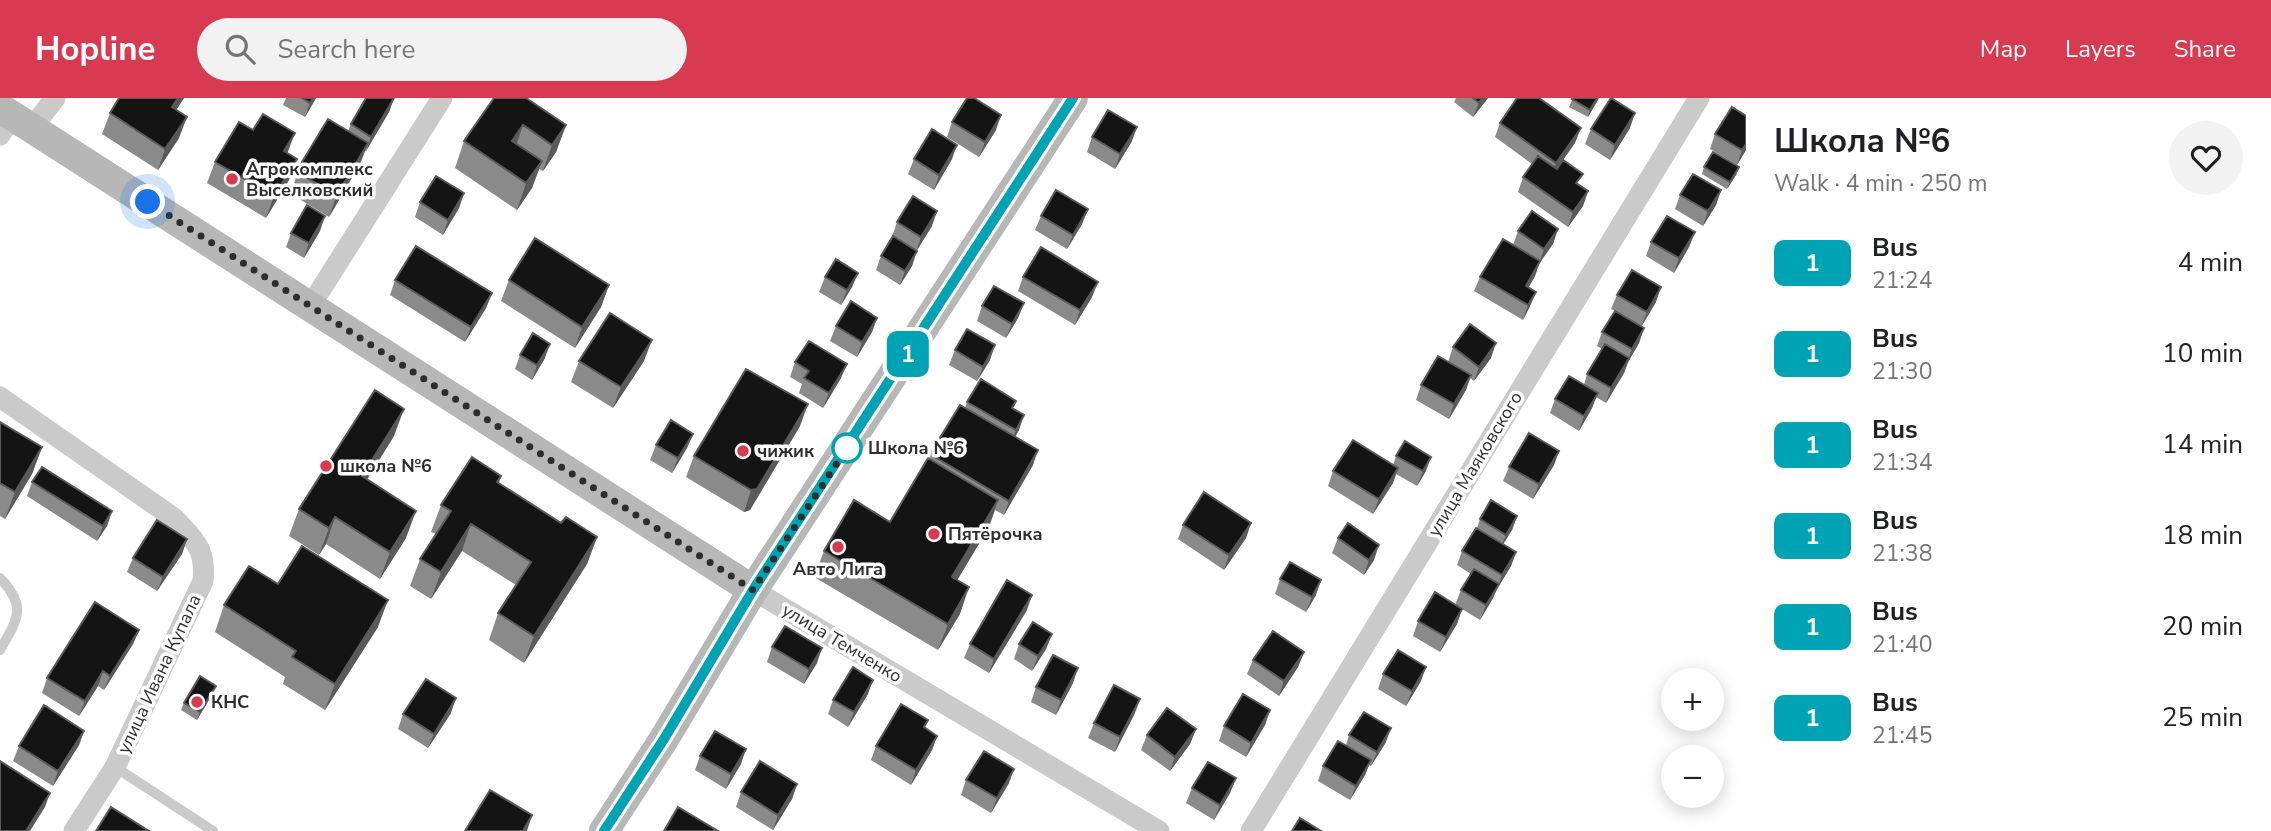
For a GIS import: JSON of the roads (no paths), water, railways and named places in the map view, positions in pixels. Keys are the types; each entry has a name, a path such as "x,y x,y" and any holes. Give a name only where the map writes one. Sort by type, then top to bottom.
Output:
{"main road":[{"path":"604,831 664,739 753,590 1073,98"},
{"name":"улица Темченко","path":"11,121 310,305 753,590"}],"street":[{"path":"11,121 55,98"},
{"path":"310,305 442,98"},
{"name":"улица Маяковского","path":"1251,831 1699,98"},
{"name":"улица Ивана Купала","path":"0,397 174,518 198,543 205,562 203,582 115,767 74,831"},
{"name":"улица Темченко","path":"753,590 1159,831"}],"lane":[{"path":"0,578 18,606 18,618 0,650"},
{"path":"115,767 213,831"}],"place":[{"name":"Агрокомплекс Выселковский","path":"232,179"},
{"name":"Школа №6","path":"847,448"},
{"name":"чижик","path":"743,451"},
{"name":"школа №6","path":"326,466"},
{"name":"Пятёрочка","path":"934,534"},
{"name":"Авто Лига","path":"838,547"},
{"name":"КНС","path":"197,702"}]}
